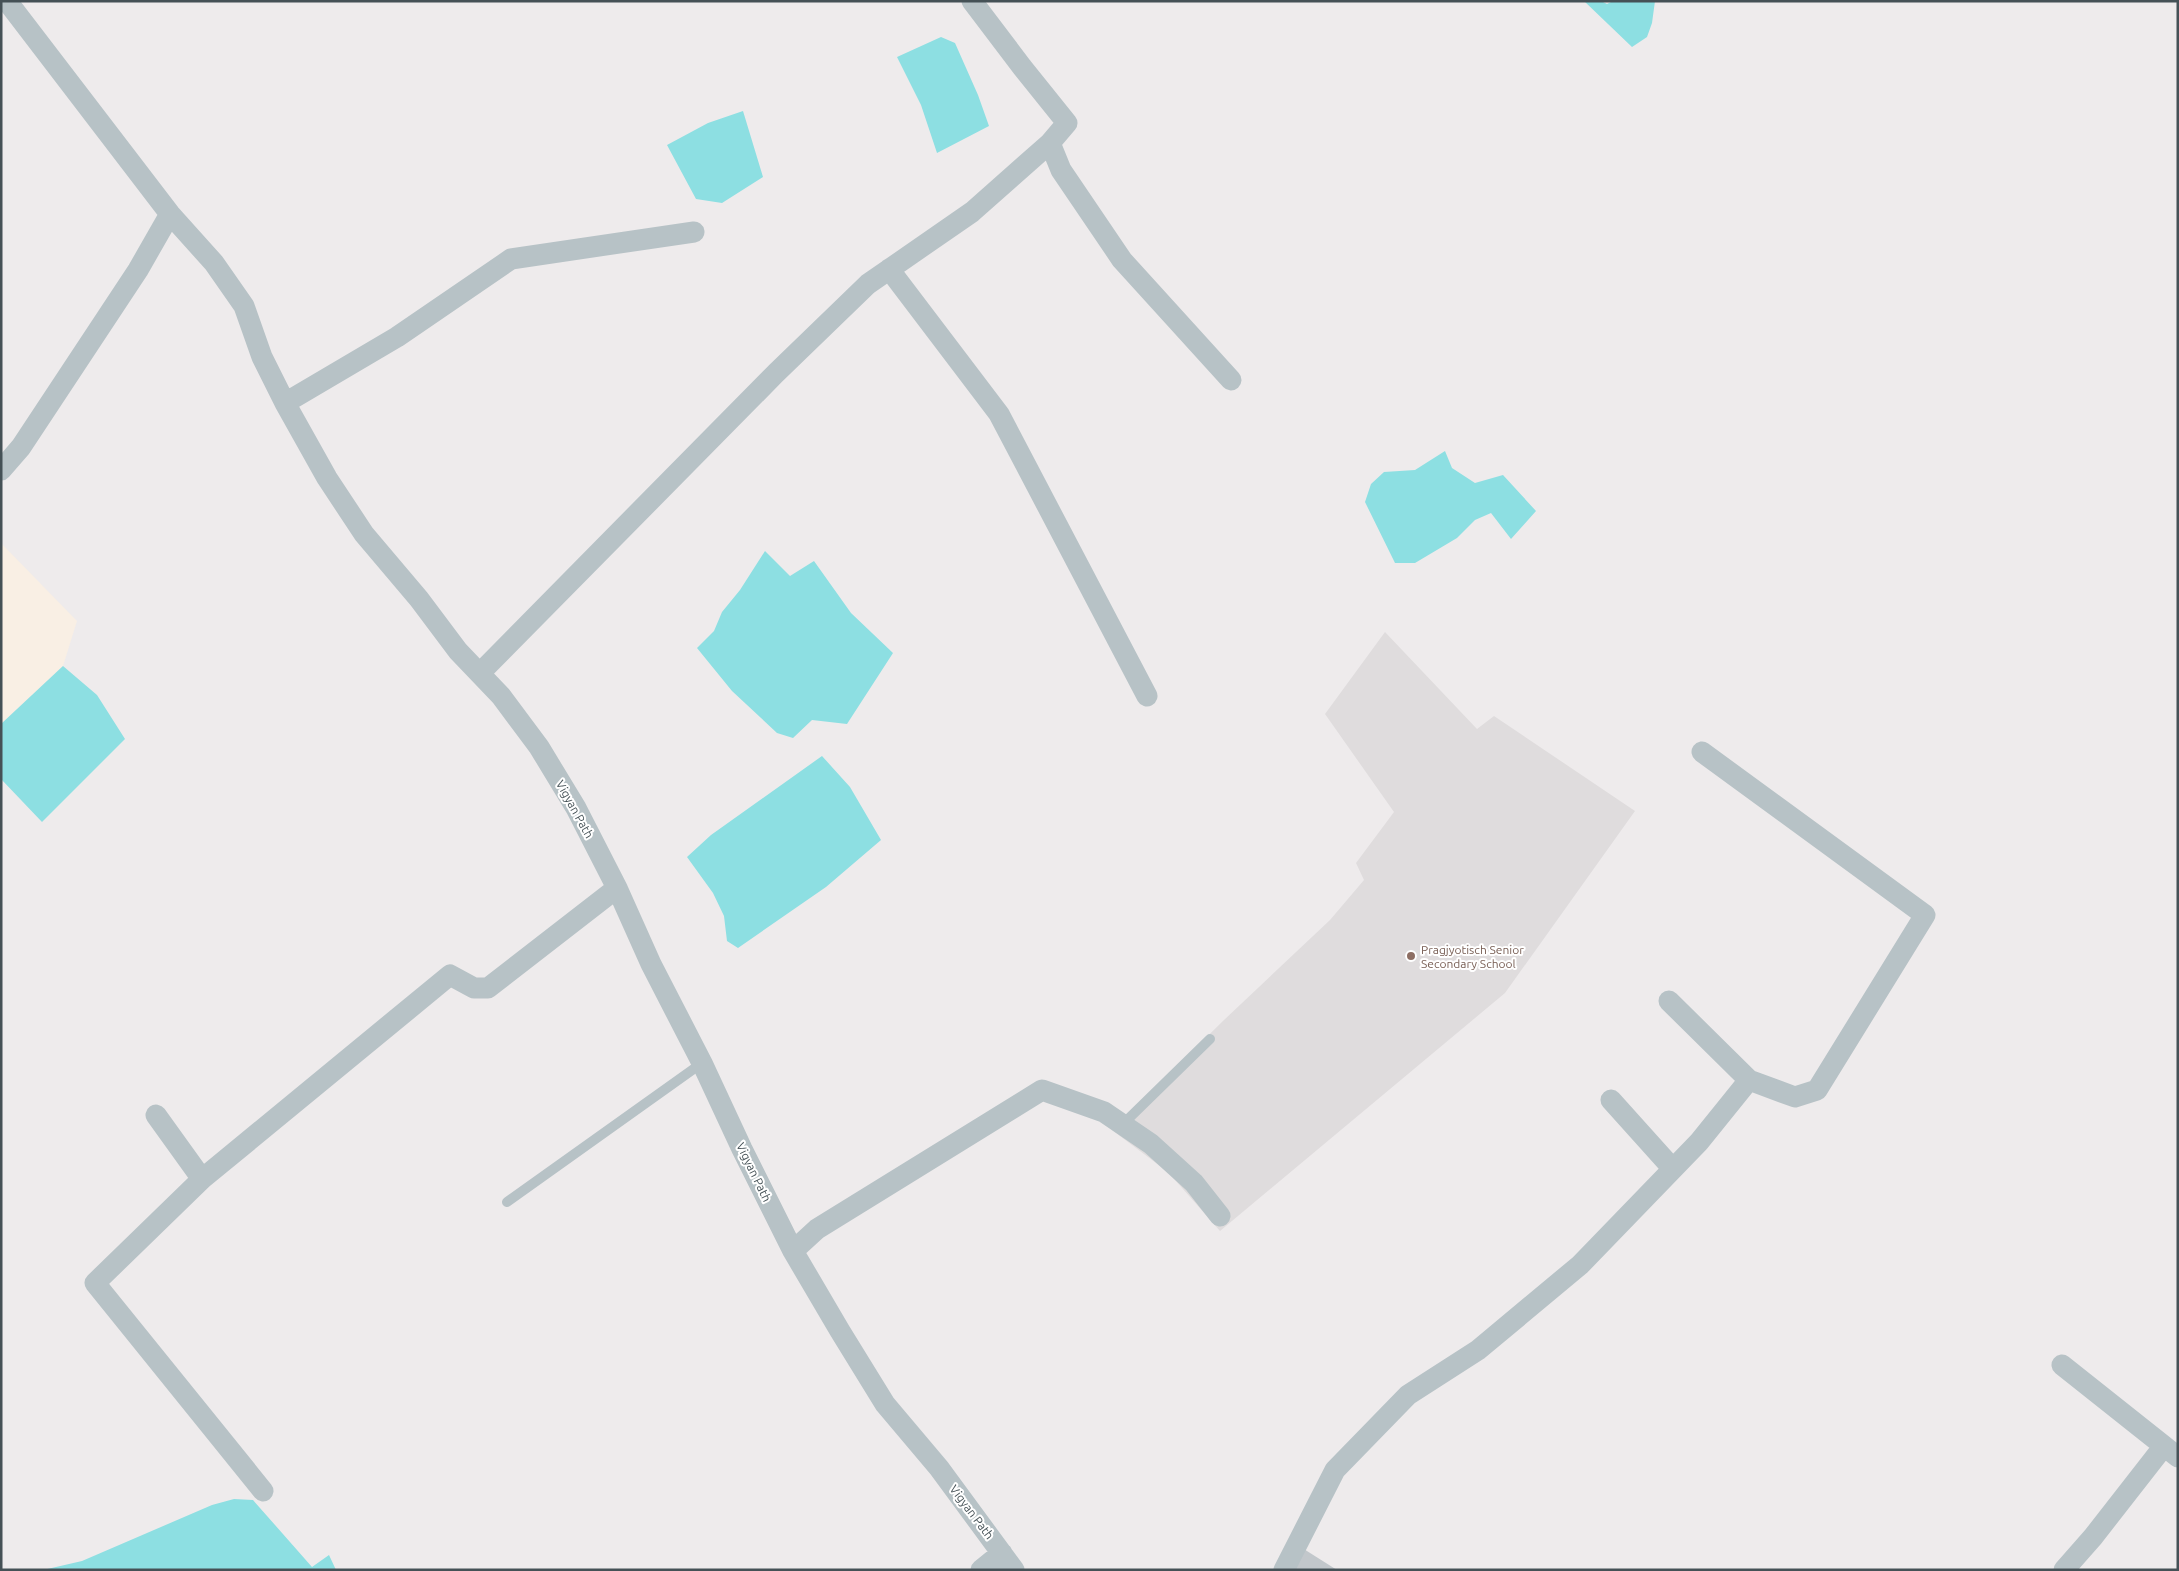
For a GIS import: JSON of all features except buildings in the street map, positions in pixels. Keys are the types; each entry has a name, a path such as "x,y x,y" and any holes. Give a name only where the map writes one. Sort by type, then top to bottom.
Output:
{"street":[{"name":"Vigyan Path","path":"8,1 170,214 214,263 244,306 262,357 285,403 327,478 364,534 419,599 458,651 502,696 539,747 576,808 617,888 651,964 702,1063 793,1251 885,1404 939,1468 1008,1561"},
{"path":"480,673 776,373 868,284 972,212 1050,143 1067,123 972,1"},
{"path":"1050,143 1062,170 1122,260 1231,380"},
{"path":"1,470 21,446 138,270 170,214"},
{"path":"285,403 397,337 511,259 694,232"},
{"path":"889,269 999,414 1147,696"},
{"path":"1669,1001 1749,1080 1795,1097 1817,1090 1925,915 1702,752"},
{"path":"263,1491 95,1283 202,1179 450,975 474,988 488,988 617,888"},
{"path":"1284,1570 1335,1470 1408,1395 1478,1350 1580,1265 1699,1142 1749,1080"},
{"path":"793,1251 817,1229 1042,1090 1104,1112 1151,1144 1194,1183 1220,1216"},
{"path":"1611,1100 1673,1169"},
{"path":"156,1114 202,1179"},
{"path":"2062,1365 2171,1452 2064,1570"},
{"path":"981,1570 1008,1561"}],"lane":[{"path":"1122,1124 1210,1039"},
{"path":"507,1202 702,1063"}],"shaded area":[{"path":"1,543 77,621 63,666 1,724"},
{"name":"Pragjyotisch Senior Secondary School","path":"1385,632 1477,729 1494,716 1635,811 1505,993 1220,1231 1168,1172 1112,1130 1224,1020 1330,920 1364,880 1356,863 1394,812 1325,714"}],"water":[{"path":"1584,1 1601,1 1607,4 1613,1 1655,1 1652,23 1647,37 1632,47"},
{"path":"941,37 955,43 978,95 989,126 937,153 921,105 897,57"},
{"path":"743,111 763,177 722,203 696,199 667,145 708,123"},
{"path":"1445,451 1452,468 1475,483 1503,475 1536,511 1511,539 1491,513 1475,520 1457,538 1415,563 1395,563 1365,502 1371,484 1384,472 1415,470"},
{"path":"765,551 790,576 814,561 851,613 893,653 847,724 812,720 793,738 777,733 732,691 697,648 714,631 722,612 740,590"},
{"path":"63,666 97,695 125,739 42,822 1,779 1,724"},
{"path":"822,756 850,787 881,840 826,887 738,948 727,941 724,916 713,893 687,857 711,835"},
{"path":"234,1499 253,1500 312,1567 329,1555 336,1570 43,1570 82,1561 212,1505"}],"place":[{"name":"Pragjyotisch Senior Secondary School","path":"1411,956"}]}
